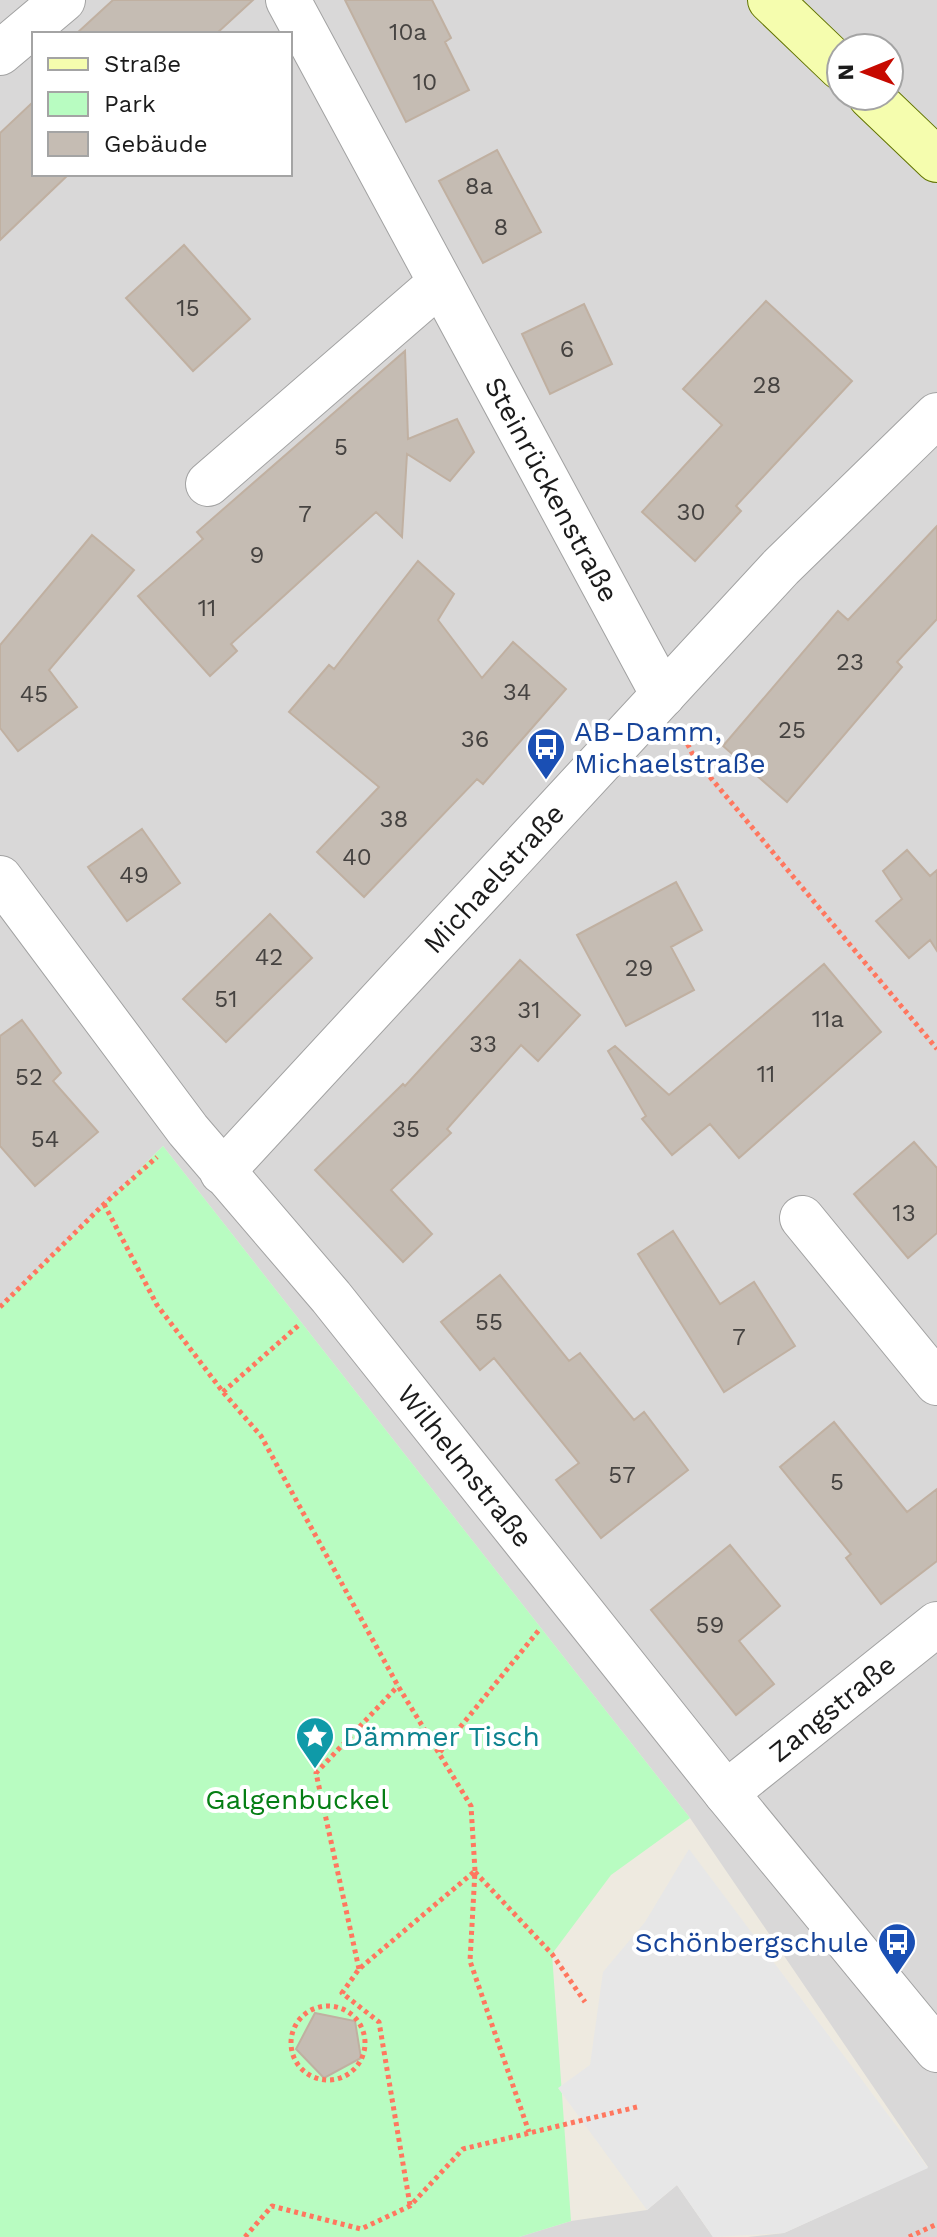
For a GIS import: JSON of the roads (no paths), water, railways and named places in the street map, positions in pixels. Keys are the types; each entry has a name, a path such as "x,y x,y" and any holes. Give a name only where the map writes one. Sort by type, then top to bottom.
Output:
{"main road":[{"path":"770,0 825,53"},
{"path":"887,112 937,160"}],"street":[{"path":"0,53 63,0"},
{"name":"Steinrückenstraße","path":"288,0 663,695"},
{"path":"208,484 440,283"},
{"name":"Michaelstraße","path":"222,1172 781,567 937,415"},
{"name":"Wilhelmstraße","path":"0,878 188,1130 331,1297 726,1793 937,2050"},
{"path":"802,1218 937,1383"},
{"name":"Zangstraße","path":"726,1793 937,1624"}],"place":[{"name":"AB-Damm, Michaelstraße","path":"546,781"},
{"name":"Dämmer Tisch","path":"315,1770"},
{"name":"Schönbergschule","path":"897,1976"}],"park label":[{"name":"Galgenbuckel","path":"297,1799"}]}
